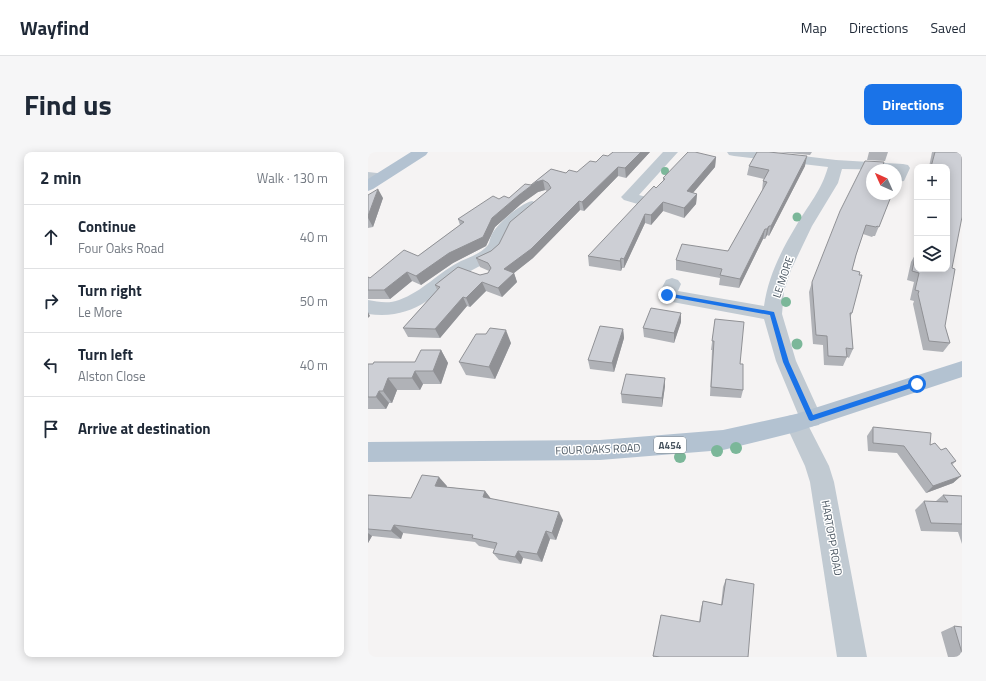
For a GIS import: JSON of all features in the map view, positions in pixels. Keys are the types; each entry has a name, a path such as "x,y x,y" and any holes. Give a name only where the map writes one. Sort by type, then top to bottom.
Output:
{"main road":[{"path":"368,186 374,177 421,152"},
{"name":"FOUR OAKS ROAD","path":"368,452 600,450 723,440 804,421 962,369"}],"street":[{"path":"641,200 629,197 672,152"},
{"path":"734,152 836,164 866,166"},
{"name":"LE MORE","path":"804,421 772,314 775,291 782,270 804,226 831,182 836,164"},
{"path":"368,307 384,309 409,304 422,297 461,268 495,248 500,233 543,199"},
{"path":"461,268 484,278"},
{"path":"672,284 667,295 772,314"},
{"name":"HARTOPP ROAD","path":"804,421 822,482 852,657"}],"building":[{"path":"613,152 641,152 625,168 618,167 582,202 579,201 531,249 504,269 514,273 498,288 482,282 466,298 463,297 435,329 403,328 440,287 435,285 458,267 480,275 488,273 491,268 488,263 476,258 491,251 499,244 510,222 551,188 548,183 543,180 536,182 519,195 492,218 483,237 449,253 416,276 407,272 384,290 368,290 368,277 370,278 404,250 418,256 464,222 458,219 493,196 499,199 504,196 509,198 525,184 531,185 551,169 566,173 569,170 577,172 590,161 596,162 603,155 608,156"},
{"path":"688,152 695,152 716,157 687,191 697,194 684,208 663,202 651,215 645,214 624,259 621,258 620,261 588,256 654,186 656,188 665,179 663,178"},
{"path":"757,152 807,156 771,226 765,229 740,279 720,275 722,269 676,260 682,244 728,251 767,182 763,181 769,170 749,166"},
{"path":"935,152 962,152 962,217 952,268 955,269 945,326 950,343 929,341 918,294 919,291 915,290 919,273 916,272 950,272 950,164 932,164"},
{"path":"865,161 884,162 883,164 866,164 866,200 890,200 879,227 866,225 856,255 852,270 860,272 859,275 862,275 852,313 850,313 853,349 846,348 847,357 828,356 827,336 816,335 812,282 840,211"},
{"path":"378,189 368,216 368,195"},
{"path":"651,308 681,313 674,333 643,328"},
{"path":"715,319 744,322 740,364 743,364 743,390 711,387 714,341 712,341"},
{"path":"600,326 623,329 612,363 588,360"},
{"path":"490,328 506,330 489,367 459,362 476,334 486,334"},
{"path":"421,350 441,350 433,371 415,371 412,378 388,378 383,391 379,391 376,397 368,397 368,364 373,364 374,362 415,362"},
{"path":"626,374 665,378 662,398 621,394"},
{"path":"873,427 931,433 930,445 935,443 941,450 946,448 956,461 951,463 961,476 933,486 904,446 873,443"},
{"path":"422,475 439,477 435,486 485,491 483,497 559,512 552,533 546,531 537,554 518,551 515,557 493,553 497,543 472,538 473,535 394,525 391,531 368,529 368,495 411,498"},
{"path":"943,495 962,496 962,524 931,523 924,501 948,502"},
{"path":"726,579 754,584 748,657 653,656 661,615 700,622 703,601 722,605"},
{"path":"954,626 962,627 962,653"}],"route":[{"path":"667,295 772,314 786,362 811,418 917,384"}]}
